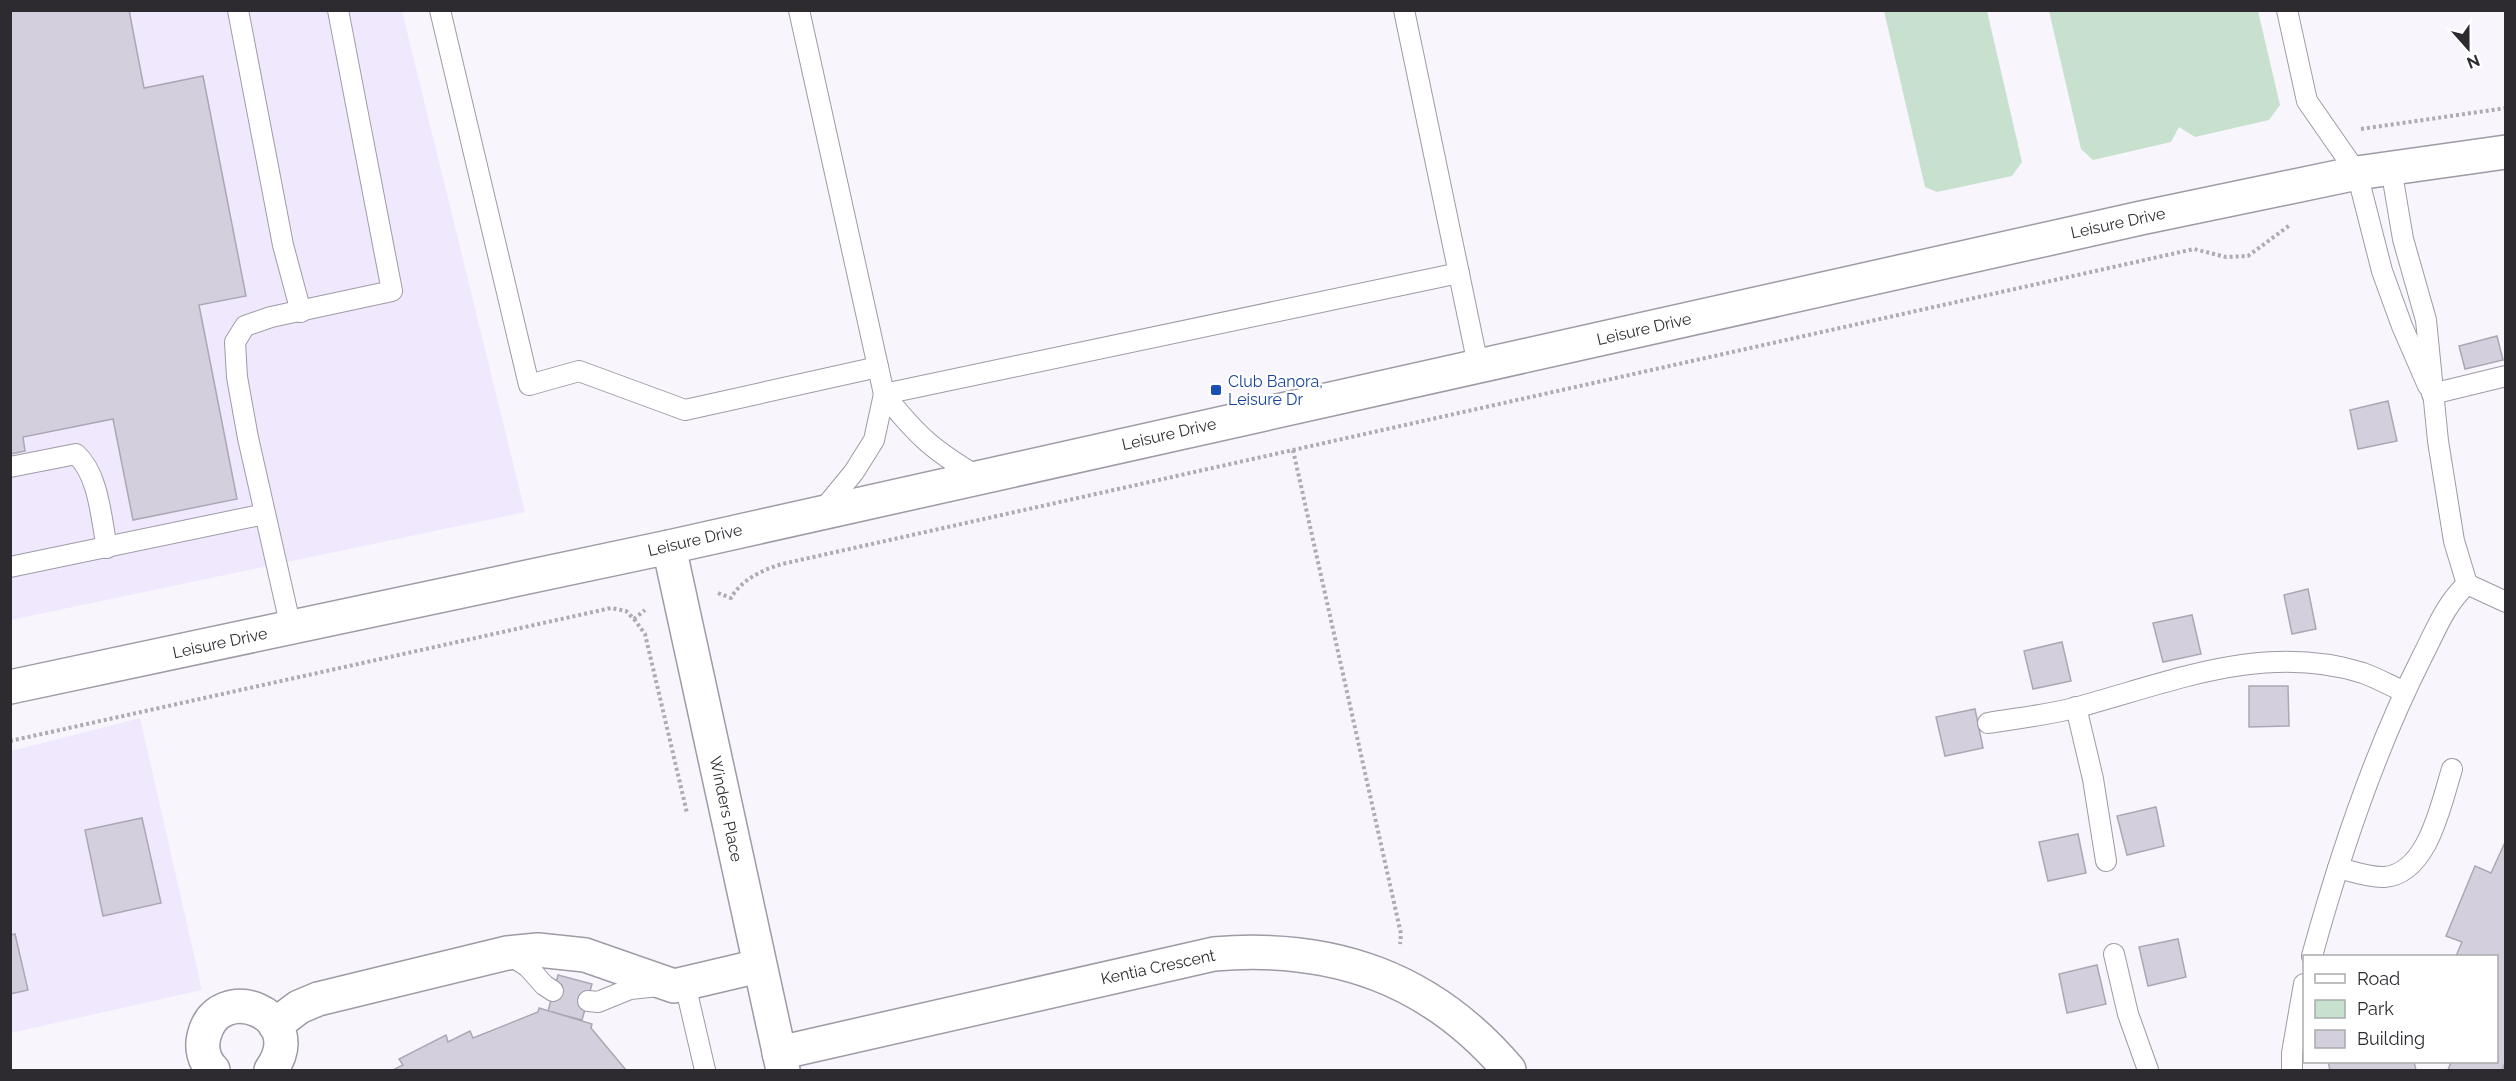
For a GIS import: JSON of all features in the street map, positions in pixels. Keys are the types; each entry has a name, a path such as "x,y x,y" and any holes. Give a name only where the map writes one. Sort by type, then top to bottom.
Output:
{"street":[{"name":"Leisure Drive","path":"10,687 669,546 2141,218 2357,173 2505,152"},
{"name":"Winders Place","path":"669,546 781,1062"},
{"path":"275,1025 299,1007 318,999 507,953 538,950 585,955 679,985 759,966"},
{"name":"Kentia Crescent","path":"781,1062 1214,954 1268,951 1321,956 1371,970 1396,981 1418,993 1472,1030 1509,1071"},
{"path":"213,1071 205,1059 203,1041 205,1031 216,1016 224,1010 243,1006 262,1011 275,1025 279,1034 280,1053 271,1071"}],"lane":[{"path":"238,10 283,245 301,312"},
{"path":"291,628 264,514 237,377 235,342 245,326 271,317 392,291 338,10"},
{"path":"440,10 529,385 579,371 685,410 878,367"},
{"path":"799,10 884,394 874,440 854,472 821,512"},
{"path":"1404,10 1478,365"},
{"path":"2287,10 2307,101 2357,173 2382,271 2402,326 2432,394"},
{"path":"2391,168 2403,239 2426,320 2432,394 2454,541 2467,584 2505,602"},
{"path":"884,394 1459,273"},
{"path":"2432,394 2505,376"},
{"path":"884,394 912,430 936,452 978,477"},
{"path":"10,467 76,454 86,463 107,548"},
{"path":"10,567 264,514"},
{"path":"2313,955 2364,789 2405,692 2450,601 2467,584"},
{"path":"1989,723 2076,707 2208,669 2264,662 2316,664 2362,673 2405,692"},
{"path":"2076,707 2093,779 2106,861"},
{"path":"2338,868 2384,877 2411,868 2429,838 2452,769"},
{"path":"507,953 528,967 544,985 553,991"},
{"path":"2115,954 2128,1014 2148,1071"},
{"path":"588,1001 598,1002 643,987 679,985 705,1071"},
{"path":"2292,1071 2292,1053 2303,996"}],"path":[{"path":"2330,134 2505,108"},
{"path":"718,592 731,598 735,591 759,572 782,564 2194,249 2226,257 2248,256 2283,229 2300,220"},
{"path":"1293,450 1401,934 1400,945"},
{"path":"10,741 611,608 626,611 645,634 690,823"},
{"path":"634,619 645,610"}],"shaded area":[{"path":"10,11 402,11 525,512 11,620"},
{"path":"140,718 202,990 11,1033 11,751"}],"green space":[{"path":"1884,11 1987,11 2022,162 2012,176 1937,192 1925,187"},
{"path":"2049,11 2258,11 2280,105 2269,120 2195,137 2179,127 2171,142 2093,160 2081,149"}],"building":[{"path":"10,10 129,10 144,88 203,76 246,296 199,305 237,499 133,520 113,419 23,437 25,451 10,454"},
{"path":"2497,336 2503,360 2465,369 2459,346"},
{"path":"2388,401 2397,441 2358,449 2350,410"},
{"path":"2308,589 2316,629 2292,634 2284,595"},
{"path":"2192,615 2201,654 2163,662 2153,623"},
{"path":"2062,642 2071,681 2033,689 2024,651"},
{"path":"2249,686 2288,686 2289,726 2249,727"},
{"path":"1975,709 1983,748 1945,756 1936,717"},
{"path":"2156,807 2164,846 2127,855 2117,816"},
{"path":"142,818 161,903 103,916 85,830"},
{"path":"2078,834 2086,873 2048,881 2039,842"},
{"path":"2506,840 2506,1061 2502,1070 2448,1070 2451,1063 2498,1063 2498,955 2456,955 2462,942 2446,936 2475,866 2491,873"},
{"path":"15,934 28,990 10,994 10,935"},
{"path":"2178,939 2186,977 2148,986 2139,947"},
{"path":"2097,965 2106,1004 2067,1013 2059,974"},
{"path":"558,975 592,984 582,1020 548,1011"},
{"path":"539,1008 592,1024 591,1028 626,1070 393,1070 403,1065 399,1059 446,1035 448,1042 470,1031 473,1038 538,1012"},
{"path":"2328,1063 2414,1063 2416,1070 2330,1070"}],"place":[{"name":"Club Banora, Leisure Dr","path":"1216,390"}]}
